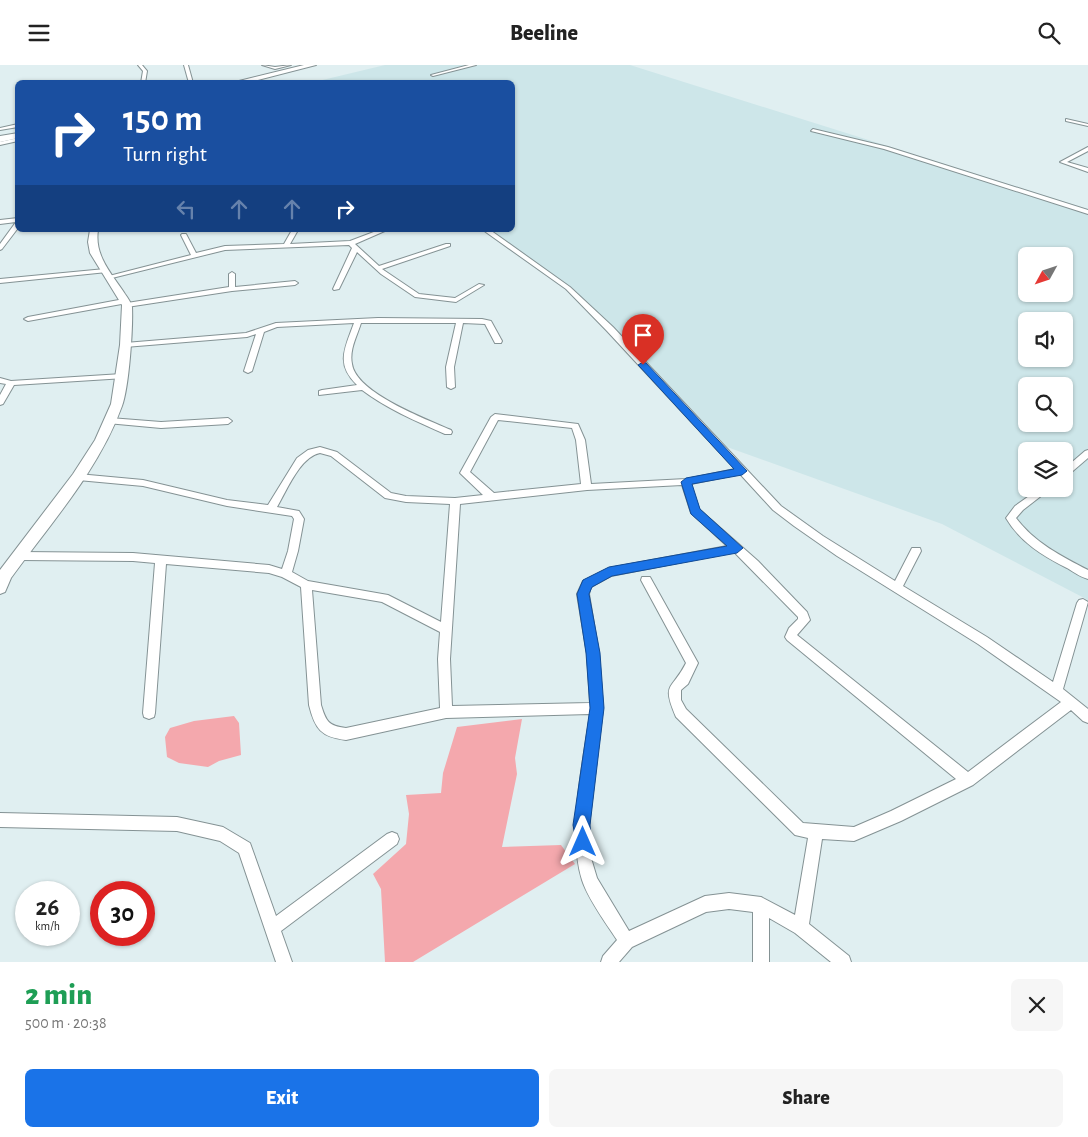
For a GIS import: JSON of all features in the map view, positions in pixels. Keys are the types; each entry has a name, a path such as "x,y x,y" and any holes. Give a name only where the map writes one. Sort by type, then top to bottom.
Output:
{"highway":[{"path":"248,80 315,66"},
{"path":"261,80 315,66"},
{"path":"0,134 15,131"},
{"path":"0,139 15,136"}],"street":[{"path":"140,65 145,71 144,80"},
{"path":"186,65 190,80"},
{"path":"264,65 275,67 290,65"},
{"path":"433,75 474,65"},
{"path":"1068,120 1088,125"},
{"path":"0,129 15,126"},
{"path":"813,130 886,148 1088,212"},
{"path":"0,143 15,140"},
{"path":"1088,149 1063,162 1088,169"},
{"path":"0,222 15,222"},
{"path":"0,248 15,226"},
{"path":"0,588 2,575 20,556 78,477 101,440 117,404 125,345 125,303 94,253 92,241 94,232"},
{"path":"286,245 295,232"},
{"path":"0,281 106,274 247,246 353,245 380,232"},
{"path":"489,232 568,288 610,329 776,508 807,532 954,622 1056,691 1088,717"},
{"path":"184,235 194,255"},
{"path":"353,245 378,268 417,296 456,300 481,285"},
{"path":"336,289 353,245"},
{"path":"378,268 448,245"},
{"path":"232,273 232,289"},
{"path":"28,319 125,303 295,283"},
{"path":"125,345 247,335 276,325 358,321 460,321 488,323 498,341"},
{"path":"358,321 348,354 349,369 356,380 402,411 448,432"},
{"path":"451,387 450,367 460,321"},
{"path":"248,371 261,330"},
{"path":"0,380 11,383 122,376"},
{"path":"0,402 11,383"},
{"path":"322,393 364,387"},
{"path":"491,496 465,473 495,417 575,426 582,444 582,474 587,487"},
{"path":"110,421 162,425 228,421"},
{"path":"270,510 300,460 320,450 334,454 388,496 455,501 587,487 686,482 742,471"},
{"path":"1073,466 1088,453"},
{"path":"78,477 143,483 227,503 295,513 298,515 293,551 286,574"},
{"path":"686,482 695,511 737,548 796,605 803,615 804,620 793,631 791,637 936,752 968,780"},
{"path":"1034,497 1019,508 1010,519 1020,533 1038,547 1088,575"},
{"path":"446,712 444,659 455,501"},
{"path":"626,941 590,881 584,858 582,825 597,708 593,653 583,594 587,584 609,572 737,548"},
{"path":"897,587 916,551"},
{"path":"20,556 133,557 269,569 286,574 306,585 384,598 446,631"},
{"path":"149,713 161,559"},
{"path":"646,580 692,663 684,680 675,687 675,700 681,713 800,830 816,833 854,834 968,780 1071,702"},
{"path":"306,585 315,705 320,723 331,732 346,734 446,712 597,708"},
{"path":"1056,691 1083,603"},
{"path":"0,819 177,824 223,834 245,848 284,962"},
{"path":"801,927 816,833"},
{"path":"273,928 392,839"},
{"path":"609,962 626,941 705,904 729,901 761,905 801,927 842,962"},
{"path":"761,905 761,962"}],"shaded area":[{"path":"385,65 630,65 1088,209 1088,600 942,524 727,447 654,369 563,281 491,232 515,232 515,80 322,80"},
{"path":"234,716 239,723 241,755 219,761 208,767 179,763 167,757 165,737 170,728 194,721"},
{"path":"522,719 515,758 517,774 502,847 561,845 575,864 413,962 385,962 381,889 373,874 406,844 409,814 406,795 441,793 443,773 457,727"}],"route":[{"path":"583,842 582,825 597,708 593,653 583,594 587,584 609,572 737,548 695,511 686,482 742,471 643,365"}]}
